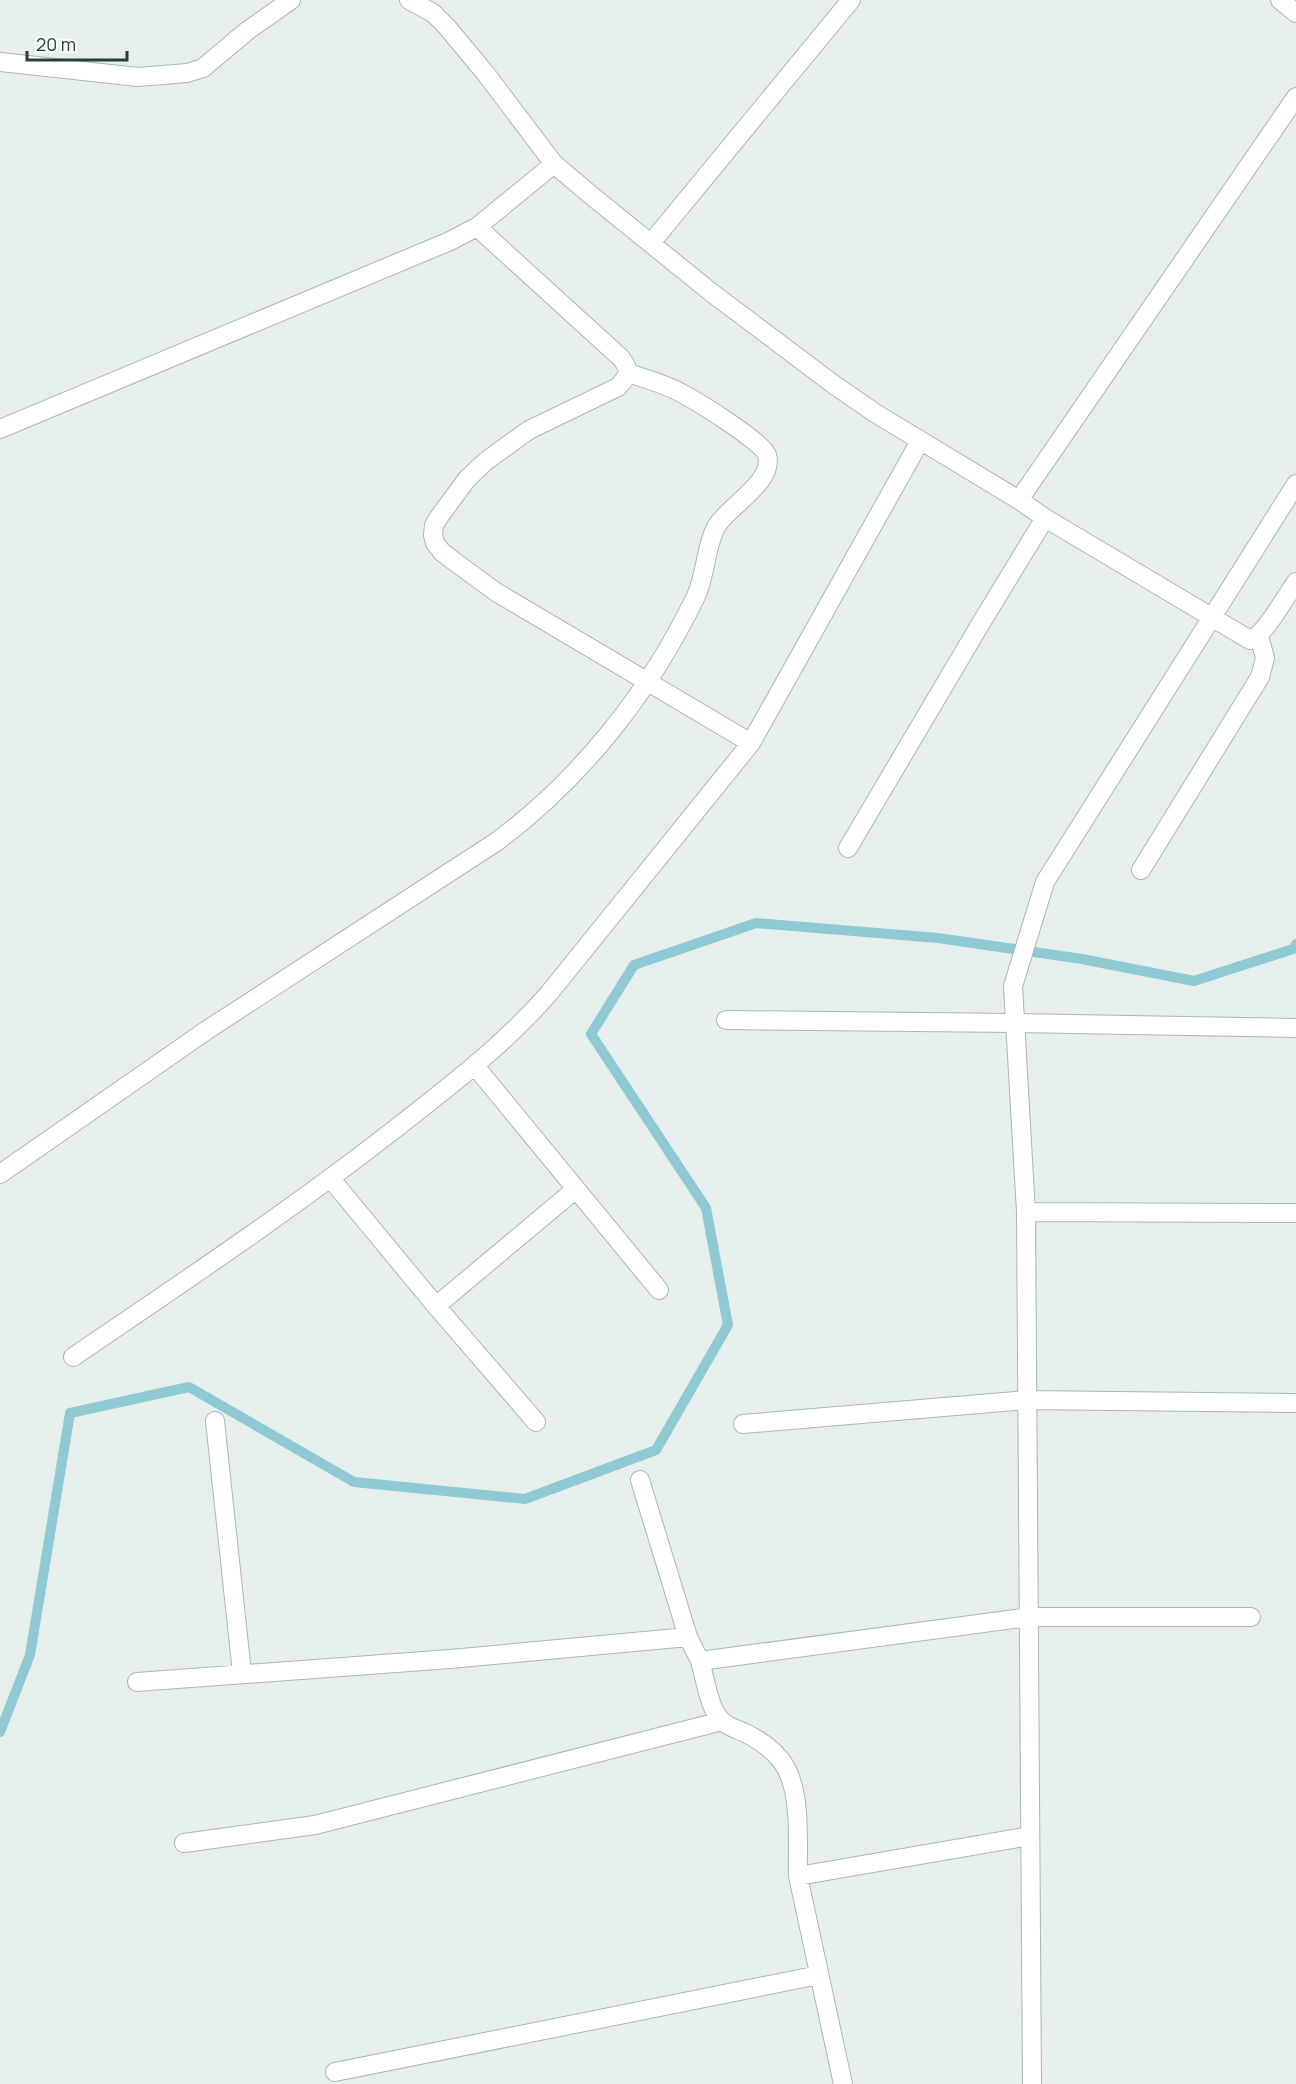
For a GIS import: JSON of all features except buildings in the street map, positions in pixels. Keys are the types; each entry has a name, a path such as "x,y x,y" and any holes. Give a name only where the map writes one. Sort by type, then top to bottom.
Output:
{"street":[{"path":"0,62 138,77 188,73 203,68 247,31 291,0"},
{"path":"409,0 433,13 447,27 486,74 554,164 712,293 833,384 1045,518 1250,640 1258,636 1296,582"},
{"path":"651,243 851,0"},
{"path":"1280,0 1296,13"},
{"path":"1019,500 1296,97"},
{"path":"0,429 450,241 477,227 554,164"},
{"path":"477,227 621,358 627,365 628,373 618,387 529,430 486,460 446,505 434,525 435,543 442,552 488,586 751,743"},
{"path":"0,1174 207,1030 496,842 571,778 647,681 698,593 715,528 760,481 767,465 767,456 757,443 698,402 682,393 628,373"},
{"path":"73,1357 265,1227 331,1179 475,1066 529,1016 751,743 920,441"},
{"path":"1032,2084 1026,1212 1013,986 1045,882 1296,484"},
{"path":"848,848 1045,518"},
{"path":"1141,870 1260,677 1265,658 1258,636"},
{"path":"726,1020 1296,1028"},
{"path":"475,1066 659,1290"},
{"path":"331,1179 536,1422"},
{"path":"436,1306 576,1188"},
{"path":"1026,1212 1296,1214"},
{"path":"742,1424 1026,1400 1296,1403"},
{"path":"215,1421 242,1673"},
{"path":"640,1480 688,1637 700,1661 714,1711 722,1721 752,1736 769,1748 781,1760 789,1776 796,1804 798,1876 843,2084"},
{"path":"700,1661 1029,1617 1251,1617"},
{"path":"137,1682 450,1659 688,1637"},
{"path":"184,1843 315,1825 722,1721"},
{"path":"798,1876 1030,1836"},
{"path":"335,2072 819,1975"}],"waterway":[{"path":"0,1732 30,1655 70,1413 189,1387 354,1482 525,1499 656,1450 728,1325 706,1208 591,1034 634,965 756,923 938,938 1082,959 1194,981 1293,949 1296,944"}]}
